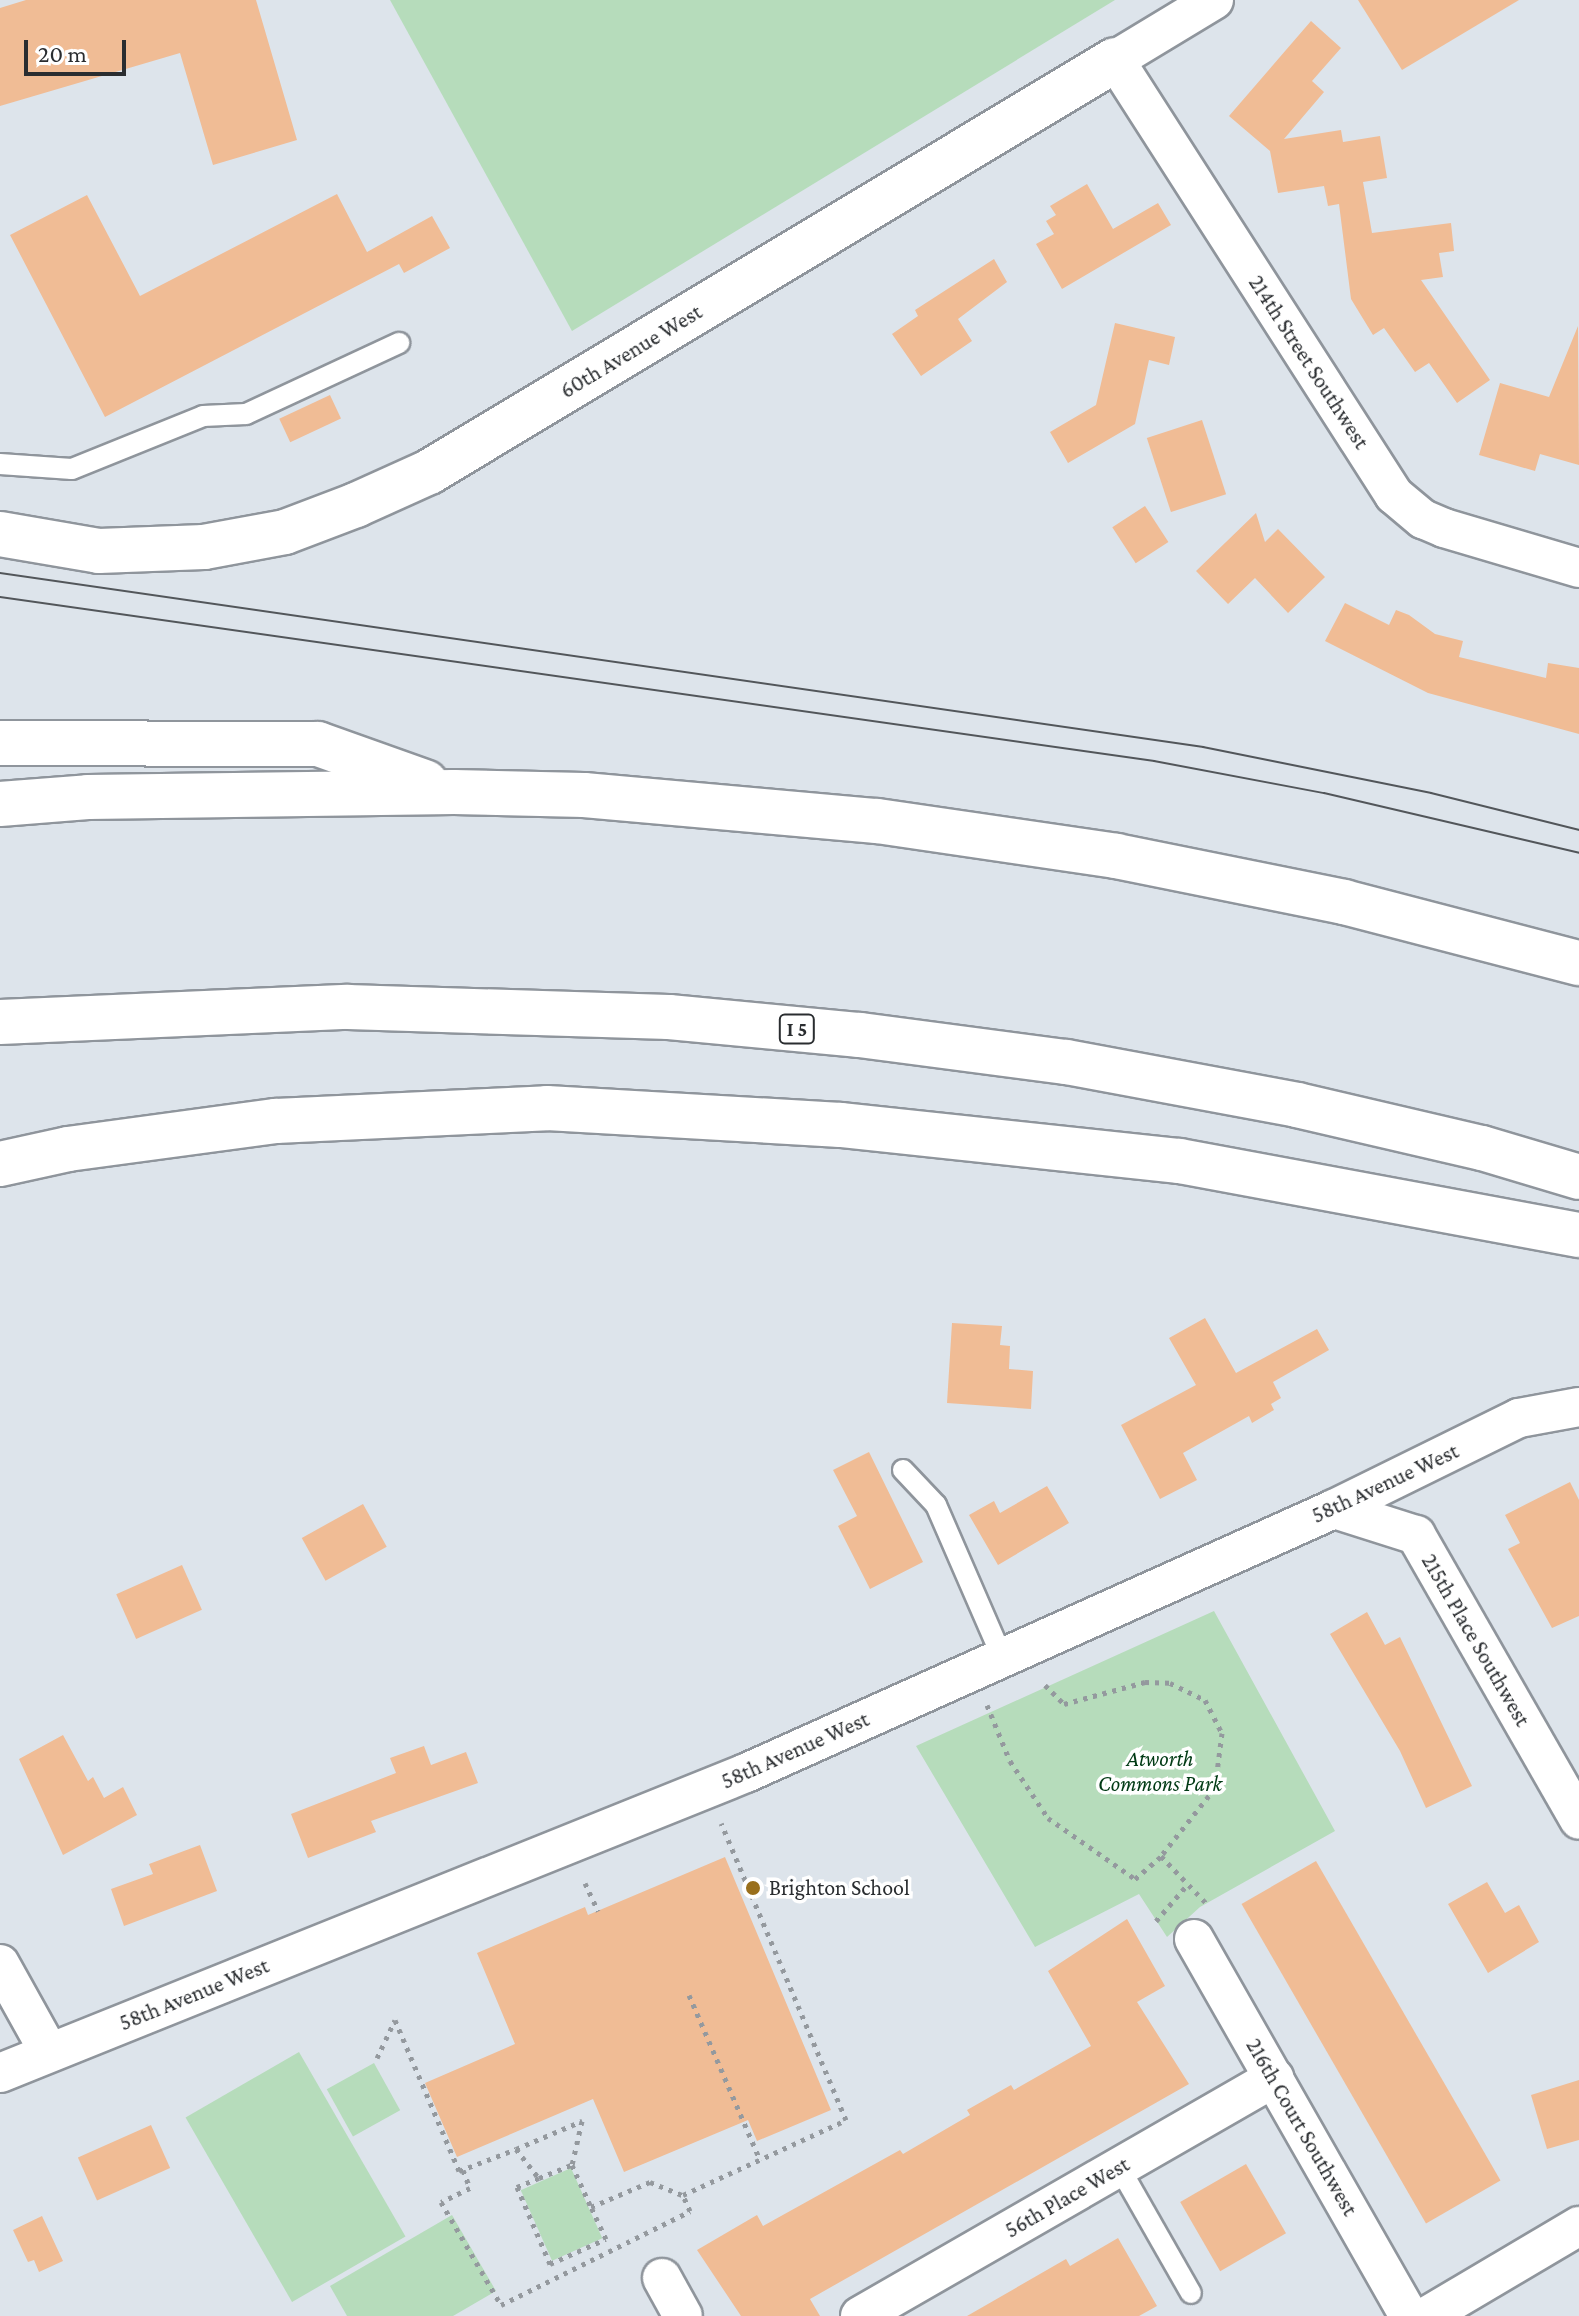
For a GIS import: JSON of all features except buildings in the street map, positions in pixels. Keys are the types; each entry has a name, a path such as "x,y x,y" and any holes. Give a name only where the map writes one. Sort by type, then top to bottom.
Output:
{"main road":[{"name":"60th Avenue West","path":"0,534 99,551 204,547 285,532 356,505 429,472 1115,60"},
{"path":"0,743 318,744 454,792"},
{"path":"0,804 88,797 454,792 584,795 877,821 1116,856 1344,902 1579,963"},
{"name":"I 5","path":"0,1022 348,1007 669,1017 860,1035 1066,1062 1297,1105 1482,1148 1579,1177"},
{"path":"0,1164 68,1149 276,1121 547,1108 841,1125 1179,1161 1579,1235"}],"street":[{"name":"60th Avenue West","path":"1115,60 1214,0"},
{"name":"214th Street Southwest","path":"1115,60 1394,495 1444,528 1579,568"},
{"name":"58th Avenue West","path":"0,2073 746,1773 1334,1509 1519,1418 1579,1407"},
{"name":"215th Place Southwest","path":"1334,1509 1416,1535 1579,1820"},
{"name":"216th Court Southwest","path":"1205,1926 1274,2078 1409,2316"},
{"path":"0,1964 49,2052"},
{"name":"56th Place West","path":"871,2313 1274,2078"},
{"path":"1427,2316 1579,2226"},
{"path":"662,2278 683,2316"}],"lane":[{"path":"0,464 72,469 203,416 246,414 399,343"},
{"path":"903,1470 936,1505 988,1663"},
{"path":"1119,2167 1191,2293"}],"path":[{"path":"988,1663 1010,1761 1048,1818 1135,1879 1161,1856 1203,1806 1219,1775 1222,1733 1205,1700 1170,1683 1145,1682 1064,1704 1045,1685"},
{"path":"683,2195 846,2120 721,1823"},
{"path":"1161,1856 1188,1884 1205,1926"},
{"path":"585,1883 598,1911"},
{"path":"1156,1921 1188,1884"},
{"path":"689,1995 760,2160"},
{"path":"377,2058 395,2020 459,2171 582,2121 572,2165 606,2239 550,2264 517,2187 572,2165"},
{"path":"516,2149 539,2178"},
{"path":"463,2170 470,2188 441,2202 501,2305 690,2211 683,2195 650,2182 591,2207"}],"green space":[{"path":"390,0 1115,0 572,331"},
{"name":"Atworth Commons Park","path":"1214,1611 1335,1831 1200,1907 1167,1937 1139,1894 1035,1947 916,1746"},
{"path":"299,2052 406,2236 292,2302 186,2118"},
{"path":"374,2063 400,2110 353,2136 327,2089"},
{"path":"571,2168 602,2238 552,2261 521,2190"},
{"path":"452,2215 496,2291 453,2316 347,2316 330,2286"}],"tram line":[{"path":"0,573 1203,747 1431,793 1579,830"},
{"path":"0,597 1154,761 1324,793 1579,853"}],"place":[{"name":"Brighton School","path":"753,1888"}]}
